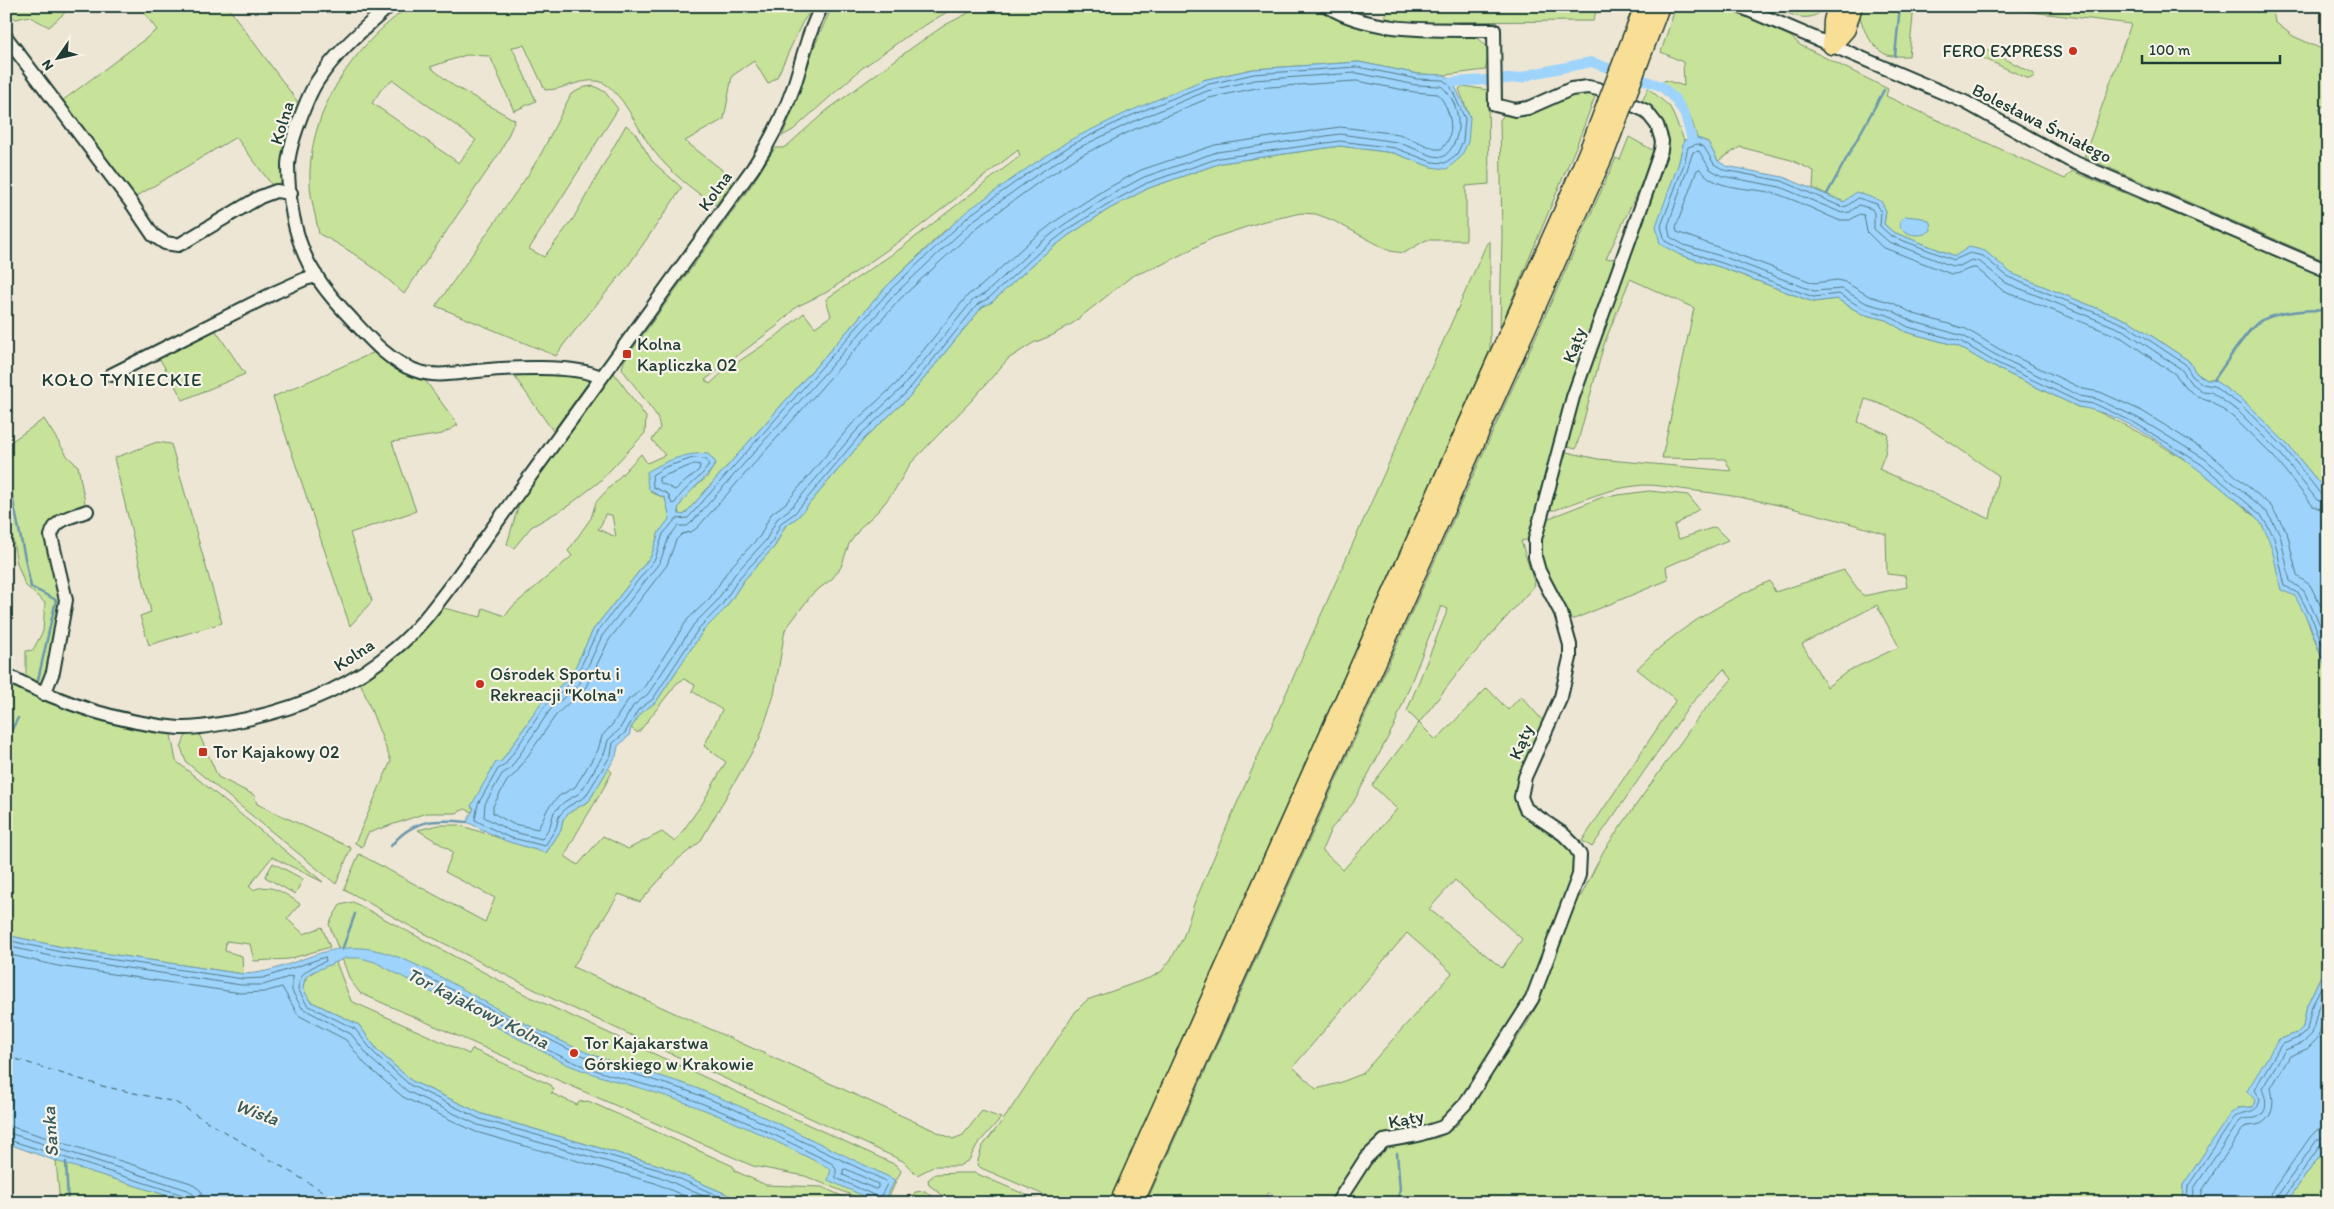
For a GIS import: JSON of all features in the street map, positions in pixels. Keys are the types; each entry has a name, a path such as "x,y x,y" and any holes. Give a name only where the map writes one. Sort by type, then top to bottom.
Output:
{"highway":[{"path":"1119,1203 1555,230 1598,150 1644,6"},
{"path":"1134,1203 1660,6"},
{"path":"1832,45 1833,21 1837,6"},
{"path":"1832,45 1846,29 1853,6"}],"street":[{"name":"Kolna","path":"389,6 345,46 318,79 304,105 288,163 298,236 309,264 333,298 389,358 414,370 434,375 536,368 586,371 600,377"},
{"name":"Kolna","path":"6,675 44,694 87,710 133,721 180,728 202,728 288,709 324,694 355,678 397,648 436,604 736,192 771,139 790,96 811,29 822,6"},
{"name":"Kąty","path":"1327,6 1359,20 1399,28 1494,30 1495,105 1515,110 1528,108 1571,89 1588,87 1598,89 1646,111 1657,125 1662,141 1661,150 1573,397 1535,539 1535,557 1539,571 1561,613 1570,645 1570,658 1561,697 1525,777 1521,797 1526,808 1574,844 1580,855 1579,875 1532,1000 1464,1104 1443,1127 1418,1135 1384,1141 1366,1158 1337,1203"},
{"name":"Bolesława Śmiałego","path":"1739,6 1965,102 2069,160 2328,271"},
{"path":"6,37 130,201 153,235 165,244 178,245 260,197 276,191 291,193"},
{"path":"111,375 276,292 305,279 317,276"},
{"path":"44,694 53,672 66,600 51,536 52,530 58,521 87,512"}],"green space":[{"path":"6,6 72,6 49,27 29,16 16,19 6,13"},
{"path":"139,6 227,6 300,105 285,188 274,188 236,137 132,199 58,104 157,30"},
{"path":"410,6 814,6 802,23 777,77 768,84 754,61 732,76 724,119 685,141 721,169 731,184 716,205 690,187 667,166 649,144 623,102 612,89 601,82 590,81 545,90 524,45 512,47 536,101 514,111 490,56 466,55 430,67 454,86 515,120 502,149 404,294 364,261 342,246 319,234 310,187 311,155 326,105 338,82 353,60 370,40","holes":["393,80 476,140 459,163 372,103 383,87"]},
{"path":"833,6 957,6 907,36 861,69 793,130 782,136 818,38"},
{"path":"982,6 1314,6 1344,22 1369,28 1469,33 1484,43 1488,56 1485,70 1445,75 1418,74 1359,62 1253,69 1203,80 944,231 888,285 684,515 679,515 678,509 685,496 707,477 716,463 708,454 650,492 665,498 671,518 659,532 651,556 593,630 571,676 541,703 471,807 474,808 472,812 465,809 456,813 426,813 368,833 362,847 355,843 391,761 359,679 439,607 481,617 483,608 505,616 513,606 572,556 568,551 591,518 596,502 641,454 647,463 665,455 652,440 660,428 657,416 622,369 624,361 753,183 775,148 783,148 788,145 826,111 945,25","holes":["1018,150 1020,156 900,249 826,299 831,316 815,327 804,313 774,338 723,372 710,384 705,380 777,326 796,307 827,292 910,234","605,514 612,515 616,537 598,529"]},
{"path":"1393,6 1598,6 1593,21 1403,22 1384,17"},
{"path":"1676,6 1719,6 1790,36 1800,45 1888,89 1886,96 2065,179 2072,171 2328,278 2328,497 2321,485 2287,444 2245,403 2214,380 2207,380 2196,373 2189,361 2131,322 2010,273 1985,251 1955,256 1893,232 1884,224 1886,211 1844,202 1813,188 1814,171 1791,160 1740,147 1718,161 1708,142 1697,138 1689,113 1681,101 1663,83 1665,80 1684,86 1683,62 1661,52"},
{"path":"1772,6 1826,6 1813,16 1800,17"},
{"path":"1860,6 1914,6 1909,56 1887,55 1874,46 1863,27"},
{"path":"1982,6 2272,6 2275,22 2293,36 2328,52 2328,103 2319,109 2328,122 2328,262 2084,157 2131,24"},
{"path":"1987,50 2033,73 2035,76 2029,79 1985,59 1981,55 1983,51"},
{"path":"594,86 605,92 618,109 529,249 544,257 573,219 626,125 635,133 652,161 682,188 628,266 556,356 436,306 528,175 542,152 571,94 585,87"},
{"path":"1463,86 1488,90 1489,184 1466,186 1466,240 1426,240 1404,253 1390,251 1332,220 1316,214 1301,213 1261,222 1213,238 1161,265 1132,276 1073,323 1053,335 1033,343 1008,359 972,400 910,464 894,491 879,510 861,527 849,544 841,567 832,579 812,594 785,630 774,695 759,740 700,842 677,860 640,902 619,894 573,967 953,1139 963,1135 982,1111 1001,1118 977,1145 969,1160 959,1166 935,1166 917,1175 903,1161 553,999 408,925 344,889 359,854 485,922 495,898 445,872 453,852 418,830 438,825 459,825 546,853 561,830 563,819 570,812 589,801 608,768 612,772 565,856 578,865 603,836 628,849 662,832 675,842 702,804 726,762 704,746 722,710 692,691 695,685 684,679 677,683 638,733 631,728 641,713 656,702 703,631 725,609 744,580 775,546 785,526 798,517 865,438 909,397 982,307 992,302 1041,257 1069,235 1109,209 1149,188 1221,163 1340,146 1394,153 1431,167 1470,118 1459,89"},
{"path":"1648,88 1670,107 1684,140 1679,162 1680,255 1723,268 1813,302 1837,299 1862,314 1886,320 1906,332 1958,346 1990,365 2078,407 2093,409 2148,437 2198,468 2257,518 2277,541 2328,674 2328,961 2307,1005 2303,1027 2297,1033 2278,1040 2253,1107 2238,1108 2183,1185 2182,1203 1343,1203 1364,1169 1379,1152 1399,1144 1439,1137 1449,1132 1458,1124 1527,1024 1540,1000 1541,985 1577,896 1581,896 1604,850 1700,715 1732,679 1724,669 1690,705 1592,847 1582,841 1676,700 1637,669 1682,630 1716,608 1770,581 1775,592 1844,570 1863,596 1907,587 1905,576 1887,574 1886,534 1812,513 1763,502 1713,493 1641,485 1614,490 1555,510 1549,510 1547,504 1562,451 1598,459 1731,471 1725,459 1662,458 1694,308 1630,279 1604,344 1576,449 1564,446 1579,390 1666,145 1663,125 1653,111 1642,102","holes":["1865,399 1883,405 1917,422 1998,475 1990,519 1879,469 1885,454 1888,434 1858,422","1877,605 1899,647 1848,671 1827,687 1802,644"]},
{"path":"1577,93 1596,94 1500,328 1502,236 1500,120 1505,113"},
{"path":"1629,137 1656,152 1606,259 1619,258 1553,444 1531,539 1521,541 1535,585 1464,665 1419,723 1436,740 1487,688 1508,710 1521,696 1543,721 1516,789 1517,809 1558,835 1576,858 1575,876 1529,994 1453,1113 1442,1125 1418,1132 1384,1134 1368,1149 1333,1203 1287,1203 1269,1192 1263,1203 1146,1203 1616,158 1620,160","holes":["1441,606 1448,609 1407,711 1419,723 1372,785 1397,809 1343,870 1322,850 1331,829 1353,803 1394,726","1455,880 1522,939 1502,968 1429,909","1407,933 1452,973 1362,1074 1316,1089 1293,1067"]},
{"path":"1490,241 1490,350 1109,1203 1063,1203 981,1168 977,1164 982,1147 1006,1116 1076,1011 1087,1000 1152,977 1162,971 1183,938 1194,904 1234,810 1487,243"},
{"path":"214,328 245,374 183,400 158,356"},
{"path":"377,351 422,376 458,425 442,434 392,442 416,511 350,533 372,601 350,626 273,397"},
{"path":"547,372 589,378 590,380 553,431 512,373"},
{"path":"614,373 646,417 645,433 599,482 568,506 531,527 514,548 507,544 519,504"},
{"path":"44,419 68,457 78,466 86,508 54,520 63,600 52,667 41,689 26,674 26,651 33,650 43,631 45,603 25,585 17,563 8,514 6,514 6,445"},
{"path":"157,442 171,444 222,623 149,645 140,616 151,612 114,458"},
{"path":"1649,491 1688,495 1699,509 1674,526 1679,539 1715,527 1728,540 1666,567 1668,580 1574,619 1567,618 1540,560 1539,542 1544,520 1603,497"},
{"path":"6,678 49,701 102,721 170,730 176,761 323,882 272,857 249,886 253,890 266,887 278,890 300,904 287,919 304,934 322,927 330,947 289,959 254,961 250,944 226,941 225,951 242,956 243,974 62,947 6,935"},
{"path":"192,732 199,734 218,777 254,795 257,804 351,848 336,884 186,762 181,747 185,737"},
{"path":"273,863 303,879 295,894 265,877"},
{"name":"Tor Kajakarstwa Górskiego w Krakowie","path":"353,902 528,996 896,1165 901,1171 886,1203 871,1203 805,1176 753,1166 360,993 350,980 329,924 340,905"},
{"path":"336,962 351,1001 469,1054 472,1049 551,1085 554,1090 551,1093 577,1105 579,1102 588,1101 733,1166 735,1171 766,1185 822,1187 857,1203 747,1203 662,1166 482,1114 412,1081 378,1051 359,1025 310,1001 302,988 304,982 315,971"},
{"path":"2328,1144 2328,1203 2286,1203"},
{"path":"56,1161 66,1163 190,1203 60,1203"},
{"path":"975,1173 1045,1203 953,1203 929,1185 928,1180 935,1174"},
{"path":"925,1191 940,1203 909,1203 915,1192"}],"water":[{"path":"1359,62 1418,74 1445,75 1453,82 1470,118 1468,142 1461,157 1447,169 1431,167 1394,153 1340,146 1221,163 1149,188 1109,209 1069,235 1041,257 992,302 982,307 909,397 865,438 798,517 785,526 775,546 744,580 725,609 703,631 656,702 641,713 631,728 629,736 618,746 616,756 589,801 570,812 563,819 561,830 546,853 506,841 467,822 474,808 471,806 496,762 501,762 541,703 571,676 593,630 651,556 659,532 670,518 665,498 649,489 647,472 661,464 692,454 708,454 716,463 682,502 678,509 679,514 684,515 888,285 967,211 1070,140 1128,112 1203,80 1253,69"},
{"path":"1697,138 1708,142 1718,161 1726,166 1783,177 1844,202 1856,192 1881,201 1886,211 1884,224 1893,232 1955,256 1969,247 1985,251 2011,273 2131,322 2189,361 2196,373 2207,380 2214,380 2245,402 2287,444 2321,485 2328,497 2328,674 2310,625 2295,596 2281,590 2267,534 2257,518 2198,469 2159,442 2118,419 2097,411 2078,407 1990,365 1958,346 1906,332 1886,320 1862,314 1837,299 1813,302 1723,268 1680,255 1660,244 1656,226 1679,162 1684,140"},
{"path":"1905,216 1923,218 1930,222 1931,230 1927,233 1915,235 1903,230 1900,227 1900,221"},
{"path":"6,935 62,947 243,974 276,969 336,949 370,949 386,953 420,967 503,1012 574,1047 604,1059 696,1088 721,1098 895,1180 884,1203 879,1203 828,1180 831,1169 760,1134 686,1103 566,1064 375,962 361,958 346,958 310,973 305,978 303,988 310,1001 359,1025 378,1051 412,1081 482,1114 662,1166 747,1203 191,1203 56,1161 6,1143"},
{"path":"2328,961 2328,1144 2286,1203 2182,1203 2183,1185 2230,1114 2238,1108 2253,1107 2255,1100 2247,1091 2278,1040 2297,1033 2303,1027 2307,1005"}],"waterway":[{"path":"1895,56 1900,6"},
{"path":"1453,82 1521,78 1591,62 1661,86 1675,99 1685,115 1692,140"},
{"path":"1827,194 1884,90"},
{"path":"2214,380 2250,330 2262,320 2294,312 2328,311"},
{"path":"6,483 11,491 31,587 56,600 38,680"},
{"path":"6,740 18,718"},
{"path":"391,846 407,830 425,823 435,821 467,822"},
{"path":"342,950 355,914"},
{"path":"1396,1203 1400,1190 1397,1153"},
{"name":"Sanka","path":"66,1162 68,1203"}],"ferry route":[{"path":"6,1056 102,1086 175,1102 342,1203"}],"place":[{"name":"FERO EXPRESS","path":"2073,51"},
{"name":"Kolna Kapliczka 02","path":"627,354"},
{"name":"Ośrodek Sportu i Rekreacji \"Kolna\"","path":"480,684"},
{"name":"Tor Kajakowy 02","path":"203,752"},
{"name":"Tor Kajakarstwa Górskiego w Krakowie","path":"574,1053"}],"district":[{"name":"KOŁO TYNIECKIE","path":"122,379"}],"water label":[{"name":"Tor kajakowy Kolna","path":"478,1008"},
{"name":"Wisła","path":"257,1112"}]}
